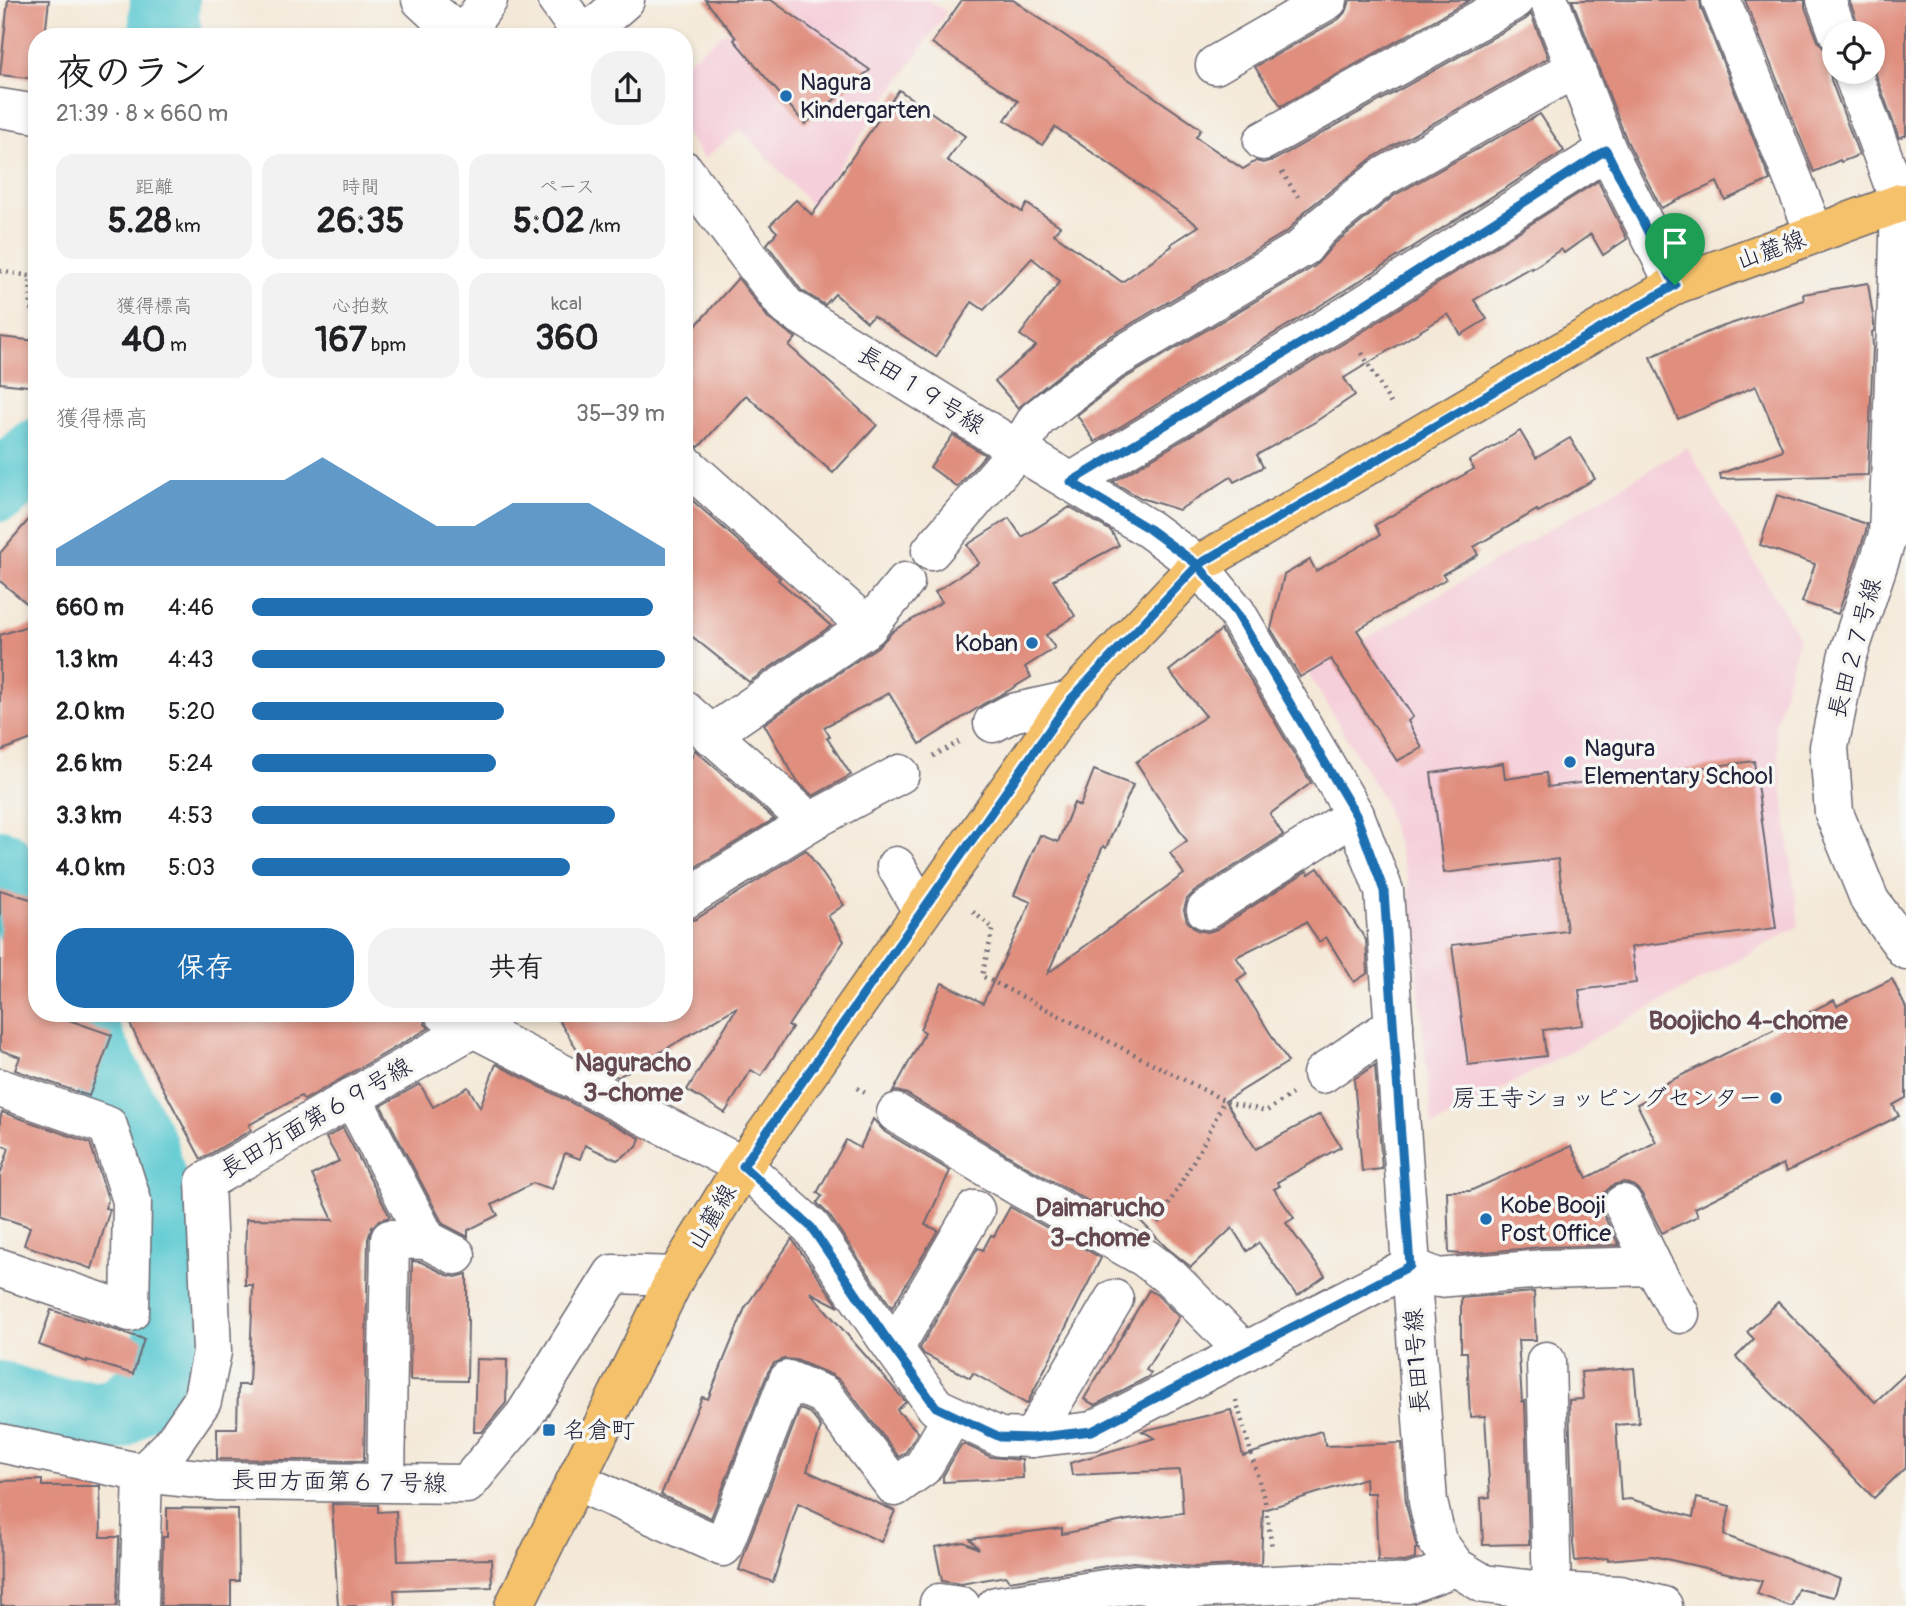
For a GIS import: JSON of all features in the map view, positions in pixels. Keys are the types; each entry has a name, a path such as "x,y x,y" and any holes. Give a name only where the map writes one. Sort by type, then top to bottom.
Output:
{"main road":[{"name":"山麓線","path":"514,1606 676,1276 743,1166 1071,699 1198,565 1675,285 1903,203"}],"street":[{"path":"421,0 452,28"},
{"path":"468,28 488,0"},
{"path":"556,0 578,28"},
{"path":"593,28 625,0"},
{"path":"1215,65 1328,0"},
{"path":"1263,141 1515,0"},
{"path":"1549,0 1606,150 1675,285"},
{"path":"1721,0 1815,234"},
{"path":"1826,0 1834,21"},
{"path":"931,551 1018,450 1037,419 1110,362 1304,247 1318,229 1383,177 1574,69"},
{"path":"1857,84 1903,203"},
{"path":"0,108 28,113"},
{"path":"1071,482 1343,318 1606,150"},
{"name":"長田１９号線","path":"693,182 786,306 1149,529 1198,565"},
{"name":"長田２７号線","path":"1903,203 1888,535 1847,658 1829,747 1834,813 1870,901 1906,950"},
{"path":"693,471 868,627"},
{"name":"長田1号線","path":"1198,565 1236,612 1356,815 1384,891 1427,1502 1437,1541 1456,1567 1484,1584 1552,1592 1619,1595 1663,1606"},
{"path":"693,716 868,627 905,582"},
{"path":"993,723 1012,713 1071,699"},
{"path":"693,719 810,822"},
{"path":"693,894 810,822 900,774"},
{"path":"1206,910 1356,815"},
{"path":"896,866 922,911"},
{"name":"長田方面第６９号線","path":"143,1473 171,1446 202,1401 212,1352 205,1182 352,1097 466,1022"},
{"path":"479,1022 743,1166 811,1227 936,1407 1000,1437 1032,1438 1092,1431 1410,1266 1438,1278 1543,1269 1653,1266"},
{"path":"1322,1074 1394,1026"},
{"path":"0,1088 108,1126 132,1201 130,1312 0,1268"},
{"path":"352,1097 441,1248 390,1240 386,1482"},
{"path":"896,1113 1145,1258 1170,1277 1235,1357"},
{"path":"1623,1204 1680,1314"},
{"path":"894,1349 975,1210"},
{"name":"長田方面第６７号線","path":"143,1473 218,1480 467,1484 524,1416 612,1274 676,1276"},
{"path":"1032,1438 1114,1299"},
{"path":"1546,1361 1552,1592"},
{"path":"576,1481 723,1547 788,1380 824,1395 895,1487 923,1467 953,1415"},
{"path":"0,1443 143,1473 139,1606"},
{"path":"996,1606 1136,1584 1194,1589 1333,1582 1409,1584 1456,1567"}],"path":[{"path":"0,271 28,276"},
{"path":"1343,318 1411,441"},
{"path":"900,774 993,723"},
{"path":"973,912 993,928 982,976 1224,1101 1267,1111 1322,1074"},
{"path":"1161,1217 1206,1139 1224,1101"},
{"path":"1235,1357 1265,1502"}],"shaded area":[{"name":"Nagura Kindergarten","path":"767,0 928,0 947,12 812,206 741,129 704,159 693,144 693,57"},
{"name":"Nagura Elementary School","path":"1687,447 1799,638 1775,726 1799,926 1432,1127 1409,882 1383,799 1308,673"}],"building":[{"path":"8,0 49,0 46,28 28,28 28,78 0,75"},
{"path":"705,0 771,0 870,70 805,124 734,40 736,38"},
{"path":"962,0 1013,0 1201,129 1196,137 1243,169 1256,161 1263,163 1274,160 1531,14 1548,58 1372,158 1304,212 1289,230 1099,343 1018,408 995,381 1036,346 1020,335 1060,281 1032,258 984,310 972,302 936,357 873,316 867,322 835,294 825,305 801,290 767,244 777,232 770,225 796,200 812,215 899,90 965,136 947,160 1022,212 1027,204 1060,226 1054,234 1122,282 1199,226 1055,127 1042,145 1005,120 1018,101 932,43"},
{"path":"1350,0 1470,0 1281,106 1255,67 1339,19 1347,10"},
{"path":"1572,0 1700,0 1770,180 1725,200 1717,182 1661,208 1627,141"},
{"path":"1745,0 1805,0 1805,7 1822,46 1822,84 1832,84 1859,155 1814,172"},
{"path":"1849,0 1906,0 1906,135 1899,138 1879,84 1885,84 1885,21 1857,21"},
{"path":"1540,114 1564,151 1331,299 1095,442 1077,415 1122,380 1315,266 1334,244 1395,195"},
{"path":"1598,181 1627,239 1603,255 1591,234 1564,253 1561,249 1532,269 1531,267 1474,300 1487,319 1461,335 1448,314 1344,378 1355,395 1315,422 1257,455 1263,467 1234,482 1231,477 1179,510 1141,498 1113,482 1354,337"},
{"path":"738,278 769,319 796,338 789,346 877,425 833,473 746,395 699,447 693,444 693,329"},
{"path":"1868,283 1874,331 1868,475 1721,479 1720,474 1783,450 1756,386 1678,419 1650,357 1715,329 1804,300 1803,294"},
{"path":"0,337 28,340 28,386 0,383"},
{"path":"1520,431 1536,458 1570,438 1595,479 1474,547 1478,555 1443,574 1446,579 1357,630 1413,717 1408,721 1422,748 1397,761 1331,659 1300,677 1271,629 1284,575 1310,560 1316,571 1380,535 1375,525 1474,469 1469,461"},
{"path":"953,435 985,455 957,487 930,467"},
{"path":"1777,495 1867,524 1838,614 1802,602 1815,564 1760,545"},
{"path":"693,501 831,626 749,682 693,637"},
{"path":"1070,507 1111,531 1119,545 1053,580 1075,616 1046,635 1055,648 1025,667 1031,677 920,744 889,693 824,727 830,737 827,738 851,775 813,796 797,781 764,724 880,645 893,631 942,602 935,592 979,563 967,545 1009,518 1022,537"},
{"path":"28,520 28,604 0,581 0,553"},
{"path":"28,626 28,740 0,751 0,635"},
{"path":"1221,630 1311,783 1270,814 1283,835 1187,899 1184,910 1187,921 1197,930 1208,932 1217,929 1307,871 1309,874 1318,868 1366,940 1368,973 1354,982 1326,937 1319,942 1306,922 1236,957 1247,973 1237,980 1288,1062 1225,1101 1256,1149 1320,1114 1341,1147 1277,1182 1280,1186 1274,1189 1294,1218 1286,1223 1325,1276 1297,1296 1259,1243 1247,1251 1232,1228 1191,1267 1166,1247 1127,1207 1121,1219 1029,1168 907,1094 893,1092 925,1032 920,1029 942,983 983,1003 1031,902 1014,895 1040,835 1058,842 1074,803 1080,806 1094,770 1133,785 1106,848 1103,846 1048,973 1184,874 1170,853 1187,841 1136,762 1206,716 1169,671"},
{"path":"695,750 774,819 693,868"},
{"path":"1754,761 1776,928 1631,947 1636,983 1579,990 1583,1025 1543,1030 1546,1056 1468,1065 1452,945 1567,931 1558,859 1444,873 1431,773 1503,763 1505,779 1546,773 1548,787"},
{"path":"806,850 844,905 828,916 844,941 788,1026 792,1028 761,1076 751,1070 725,1113 687,1090 737,1007 618,1077 584,1060 560,1022 693,1022 693,920"},
{"path":"0,890 28,898 28,1022 75,1022 112,1035 89,1096 15,1070 20,1057 0,1050"},
{"path":"1892,979 1906,1008 1906,1098 1893,1105 1899,1116 1786,1172 1783,1164 1695,1208 1698,1216 1662,1233 1642,1194 1635,1186 1624,1182 1613,1185 1605,1192 1601,1202 1603,1214 1619,1245 1449,1253 1447,1191 1470,1191 1571,1146 1587,1178 1656,1142 1637,1104 1661,1093 1658,1087 1834,1000 1837,1006"},
{"path":"129,1022 424,1022 429,1028 304,1100 301,1096 249,1125 251,1130 201,1159"},
{"path":"496,1064 640,1138 637,1147 617,1160 585,1145 580,1159 565,1153 552,1189 533,1183 492,1205 498,1215 468,1230 468,1237 443,1224 381,1106 420,1084 433,1107 468,1087 480,1107"},
{"path":"1375,1065 1382,1169 1362,1171 1354,1079"},
{"path":"2,1112 90,1143 108,1199 105,1208 110,1209 92,1269 24,1245 30,1227 0,1217 0,1175 9,1148 0,1145"},
{"path":"873,1119 885,1132 950,1171 925,1225 938,1230 892,1308 829,1215 817,1203 822,1196 817,1193 846,1140 860,1148"},
{"path":"343,1128 390,1217 380,1220 372,1227 368,1239 364,1461 217,1459 217,1428 237,1428 238,1385 249,1385 253,1285 245,1285 246,1219 333,1220 312,1175 339,1161 326,1138"},
{"path":"1010,1207 1101,1258 1027,1404 973,1373 970,1378 924,1354 920,1348 978,1248 983,1250 991,1235 994,1236"},
{"path":"792,1239 839,1307 810,1292 906,1402 897,1410 918,1432 906,1452 899,1457 841,1381 796,1360 784,1359 774,1363 768,1372 711,1518 661,1495 702,1397 708,1399 745,1308"},
{"path":"412,1261 421,1262 447,1275 456,1277 467,1274 467,1381 410,1380"},
{"path":"1149,1290 1179,1317 1146,1370 1151,1373 1148,1377 1095,1405 1084,1399"},
{"path":"1534,1292 1536,1340 1518,1340 1522,1402 1525,1401 1529,1544 1483,1545 1481,1498 1490,1497 1485,1416 1470,1417 1467,1352 1461,1352 1461,1298"},
{"path":"1778,1302 1875,1402 1906,1373 1906,1467 1874,1498 1736,1357 1754,1339 1747,1332"},
{"path":"51,1310 144,1339 133,1374 39,1345"},
{"path":"476,1359 507,1360 506,1403 482,1432 474,1432"},
{"path":"1634,1368 1639,1423 1616,1425 1621,1500 1630,1499 1693,1517 1697,1498 1730,1506 1724,1535 1840,1579 1834,1597 1798,1589 1790,1606 1757,1594 1762,1581 1653,1556 1575,1561 1569,1400 1583,1399 1581,1372"},
{"path":"800,1409 810,1413 821,1427 807,1471 895,1511 881,1542 798,1503 773,1582 739,1570"},
{"path":"1231,1410 1243,1456 1321,1431 1326,1446 1402,1443 1406,1504 1417,1549 1415,1559 1405,1562 1378,1561 1375,1493 1366,1493 1365,1478 1263,1510 1261,1564 1194,1567 1133,1562 1009,1581 1005,1576 961,1584 942,1581 935,1547 964,1542 979,1549 970,1539 1062,1528 1062,1534 1128,1520 1183,1513 1180,1470 1072,1475 1070,1463 1155,1438 1142,1431"},
{"path":"964,1444 991,1457 1022,1460 1023,1478 943,1482 943,1476"},
{"path":"42,1480 42,1486 100,1486 101,1537 119,1537 117,1606 1,1606 0,1481"},
{"path":"332,1504 378,1505 378,1512 396,1511 398,1561 491,1559 492,1587 394,1590 395,1606 338,1606"},
{"path":"167,1508 238,1509 239,1581 231,1581 231,1606 161,1606 163,1537 167,1537"}],"waterway":[{"path":"165,0 166,28"},
{"path":"0,487 28,461"},
{"path":"0,864 28,919"},
{"path":"0,1396 49,1412 114,1416 150,1388 170,1336 164,1225 143,1149 80,1022"}],"place":[{"name":"Nagura Kindergarten","path":"786,96"},
{"name":"Koban","path":"1032,643"},
{"name":"Nagura Elementary School","path":"1570,762"},
{"name":"房王寺ショッピングセンター","path":"1776,1098"},
{"name":"Kobe Booji Post Office","path":"1486,1219"},
{"name":"名倉町","path":"549,1430"}],"district":[{"name":"Boojicho 4-chome","path":"1748,1021"},
{"name":"Naguracho 3-chome","path":"633,1078"},
{"name":"Daimarucho 3-chome","path":"1100,1223"}],"route":[{"path":"1675,285 1198,565 1071,699 743,1166 811,1227 936,1407 1000,1437 1032,1438 1092,1431 1410,1266 1384,891 1356,815 1236,612 1198,565 1149,529 1071,482 1343,318 1606,150 1675,285"}]}
